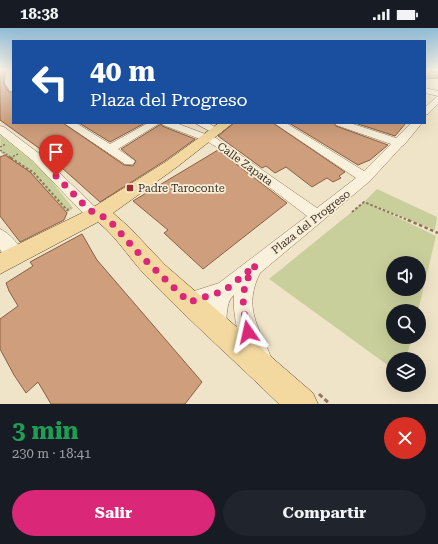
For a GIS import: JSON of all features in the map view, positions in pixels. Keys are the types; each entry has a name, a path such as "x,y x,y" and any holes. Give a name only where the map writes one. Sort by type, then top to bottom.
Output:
{"main road":[{"path":"8,260 90,208 172,164 217,131"},
{"path":"90,208 108,219 141,256 189,302 302,404"}],"street":[{"path":"426,90 438,94"},
{"path":"426,111 438,99"},
{"path":"76,124 129,161"},
{"path":"110,149 153,124"},
{"name":"Calle Zapata","path":"173,124 217,131 222,146 317,216"},
{"path":"202,124 217,131"},
{"path":"281,124 365,178"},
{"path":"343,124 400,143"},
{"name":"Plaza del Progreso","path":"189,302 224,291 365,178 400,143 416,124"},
{"path":"0,129 37,158 90,208"},
{"path":"0,236 8,260"},
{"name":"Plaza del Progreso","path":"256,265 248,275 244,288 244,316 254,347 274,378"},
{"path":"217,328 218,307 224,291"}],"path":[{"path":"0,150 34,173 67,210 90,208"},
{"path":"352,212 364,202 438,233"}],"green space":[{"path":"0,135 42,169 73,208 67,213 30,172 1,153"},
{"path":"377,189 437,217 435,230 372,205 436,236 426,278 426,256 386,256 386,296 422,296 420,304 386,304 386,344 410,344 408,352 386,352 386,364 269,279 364,202"}],"building":[{"path":"0,88 6,88 9,92 12,92 12,124 64,124 124,165 133,166 136,161 121,149 161,124 162,126 195,139 166,160 100,202 43,151 0,120"},
{"path":"81,124 143,124 110,142"},
{"path":"233,124 274,124 345,172 339,176 341,178 333,182 327,178 312,187 286,167 275,173 266,166 262,168 218,136"},
{"path":"291,124 335,124 336,126 388,145 370,160 358,165"},
{"path":"358,124 405,124 395,136"},
{"path":"218,150 287,203 203,269 164,233 168,230 133,201"},
{"path":"5,155 30,172 67,213 64,220 20,242 0,216 0,157"},
{"path":"82,234 97,260 202,382 185,404 51,404 38,382 26,393 14,375 0,349 0,319 18,306 6,283 33,266 30,262"}],"place":[{"name":"Padre Taroconte","path":"130,188"}],"route":[{"path":"56,176 89,210 99,213 108,219 141,256 189,302 224,291 256,265 248,275 244,288 244,316 248,332"}]}
